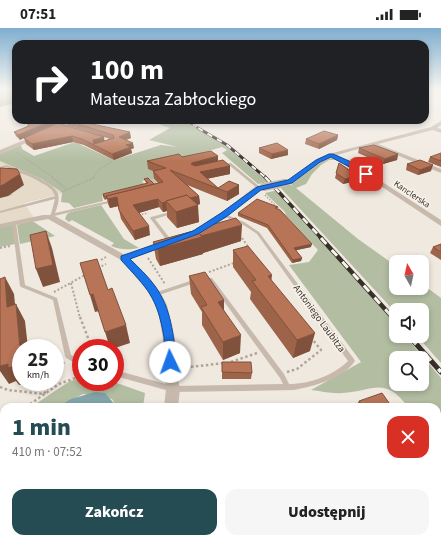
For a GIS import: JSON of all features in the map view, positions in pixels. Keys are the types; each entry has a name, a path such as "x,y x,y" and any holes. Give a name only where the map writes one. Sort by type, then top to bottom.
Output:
{"street":[{"path":"124,258 196,232 224,215 259,189 290,182 318,161 331,155 434,127 441,123"},
{"path":"46,132 62,127 66,124"},
{"path":"434,127 441,131"},
{"path":"0,152 39,135"},
{"path":"374,144 441,171"},
{"name":"Kanclerska","path":"331,155 354,166 441,224"},
{"path":"0,226 52,216 124,258 156,294 165,318 169,339 170,369 173,389 171,403"}],"lane":[{"path":"216,167 230,164 259,189"},
{"path":"0,168 6,166 39,180 56,191 57,196 52,216 115,200"},
{"path":"152,180 161,189 153,191"},
{"path":"0,212 57,196"},
{"path":"176,239 152,218 182,210"},
{"name":"Antoniego Laubitza","path":"124,375 173,389 287,387 308,385 346,369 352,361 258,233 243,223 224,215"},
{"path":"14,223 23,286 55,299 68,356 72,358"},
{"path":"156,294 205,279 210,279 280,374 287,387"}],"path":[{"path":"11,148 39,169 48,172 66,188"},
{"path":"57,196 66,188 96,176 100,169 112,162 108,159"},
{"path":"259,189 285,215"},
{"path":"236,230 248,245 250,251"},
{"path":"154,254 146,256 169,290"},
{"path":"205,279 209,272 216,268 237,262"},
{"path":"47,296 106,264"},
{"path":"71,283 82,325 86,330 88,339"},
{"path":"280,374 297,369 321,350 311,338"},
{"path":"170,369 230,363 263,352"},
{"path":"64,362 68,356"},
{"path":"32,403 72,378"},
{"path":"0,387 8,390 44,394"}],"green space":[{"path":"159,124 190,124 225,146 268,182 258,184 222,153 227,150 222,147 153,167 162,177 142,181 146,186 102,196 103,201 74,208 69,203 61,202 62,193 0,209 0,154 21,145 22,149 34,156 75,142 114,160 161,145 178,147 149,140 170,128"},
{"path":"332,158 335,160 329,160 321,165 312,174 306,184 296,188 358,239 389,261 389,295 429,295 429,289 441,298 441,363 423,343 429,343 429,303 389,303 389,305 279,186 289,184 293,186 291,184 320,162"},
{"path":"278,190 389,317 389,343 411,343 418,351 389,351 389,390 378,388 338,393 311,390 361,362 289,265 309,262 318,250 286,216 285,212 265,193"},
{"path":"101,205 124,239 139,248 125,249 111,246 114,243 72,220 69,222 65,219 67,214 71,212"},
{"path":"31,221 55,236 20,244 17,225"},
{"path":"13,225 15,244 0,247 0,227"},
{"path":"429,364 441,378 441,403 405,403 392,391 429,391"},
{"path":"72,381 72,391 124,391 124,386 145,393 144,403 114,403 112,399 83,394 66,403 37,403 55,391 64,391 64,385"}],"shaded area":[{"path":"0,161 42,179 63,193 24,203 34,218 0,226 0,198 12,195 0,180"}],"water":[{"path":"95,392 105,393 114,403 64,403 71,399"}],"building":[{"path":"28,124 44,124 18,135 14,132 29,126"},
{"path":"56,124 61,124 104,137 93,140 94,144 114,138 113,135 78,124 92,124 130,132 119,137 133,143 126,145 131,147 112,154 82,139 72,136 32,144 24,138"},
{"path":"324,131 338,135 319,144 306,139"},
{"path":"277,143 288,150 272,154 259,148"},
{"path":"374,145 398,154 385,159 359,148"},
{"path":"211,151 218,156 191,164 195,166 223,160 230,166 200,172 218,188 229,181 239,185 227,192 170,170 199,196 190,198 187,195 162,203 158,199 133,205 149,226 133,231 119,210 117,197 108,199 106,196 163,182 153,171 166,168 147,161 179,154 182,157"},
{"path":"441,153 441,161 430,157"},
{"path":"420,160 433,165 420,170 407,164"},
{"path":"339,163 358,176 345,179 336,173"},
{"path":"0,168 17,169 20,174 0,186"},
{"path":"148,178 154,184 106,196 107,197 103,194 148,183 144,179"},
{"path":"187,195 198,205 176,212 166,201"},
{"path":"257,199 278,207 275,208 280,210 312,244 294,248 302,258 293,260 268,225 238,213"},
{"path":"236,218 242,225 201,236 202,237 158,249 153,242"},
{"path":"46,231 53,265 36,269 30,235"},
{"path":"441,244 441,252 433,247"},
{"path":"248,246 272,275 268,276 315,333 297,340 252,281 256,280 233,250"},
{"path":"97,259 108,290 112,288 126,325 105,332 93,294 90,295 80,263"},
{"path":"205,272 224,300 218,302 241,335 223,342 201,307 207,305 189,276"},
{"path":"5,277 7,307 16,304 19,339 12,339 12,367 8,368 8,364 0,366 0,279"},
{"path":"222,362 251,362 252,373 222,372"},
{"path":"382,393 389,403 360,403 359,401"}],"railway":[{"path":"192,124 200,129"},
{"path":"198,128 227,145 266,178"},
{"path":"266,178 322,239"},
{"path":"321,238 389,314"},
{"path":"415,343 441,372"}],"route":[{"path":"170,362 169,339 162,305 152,287 124,258 196,232 224,215 259,188 290,182 318,161 331,155 354,166 366,174"}]}
